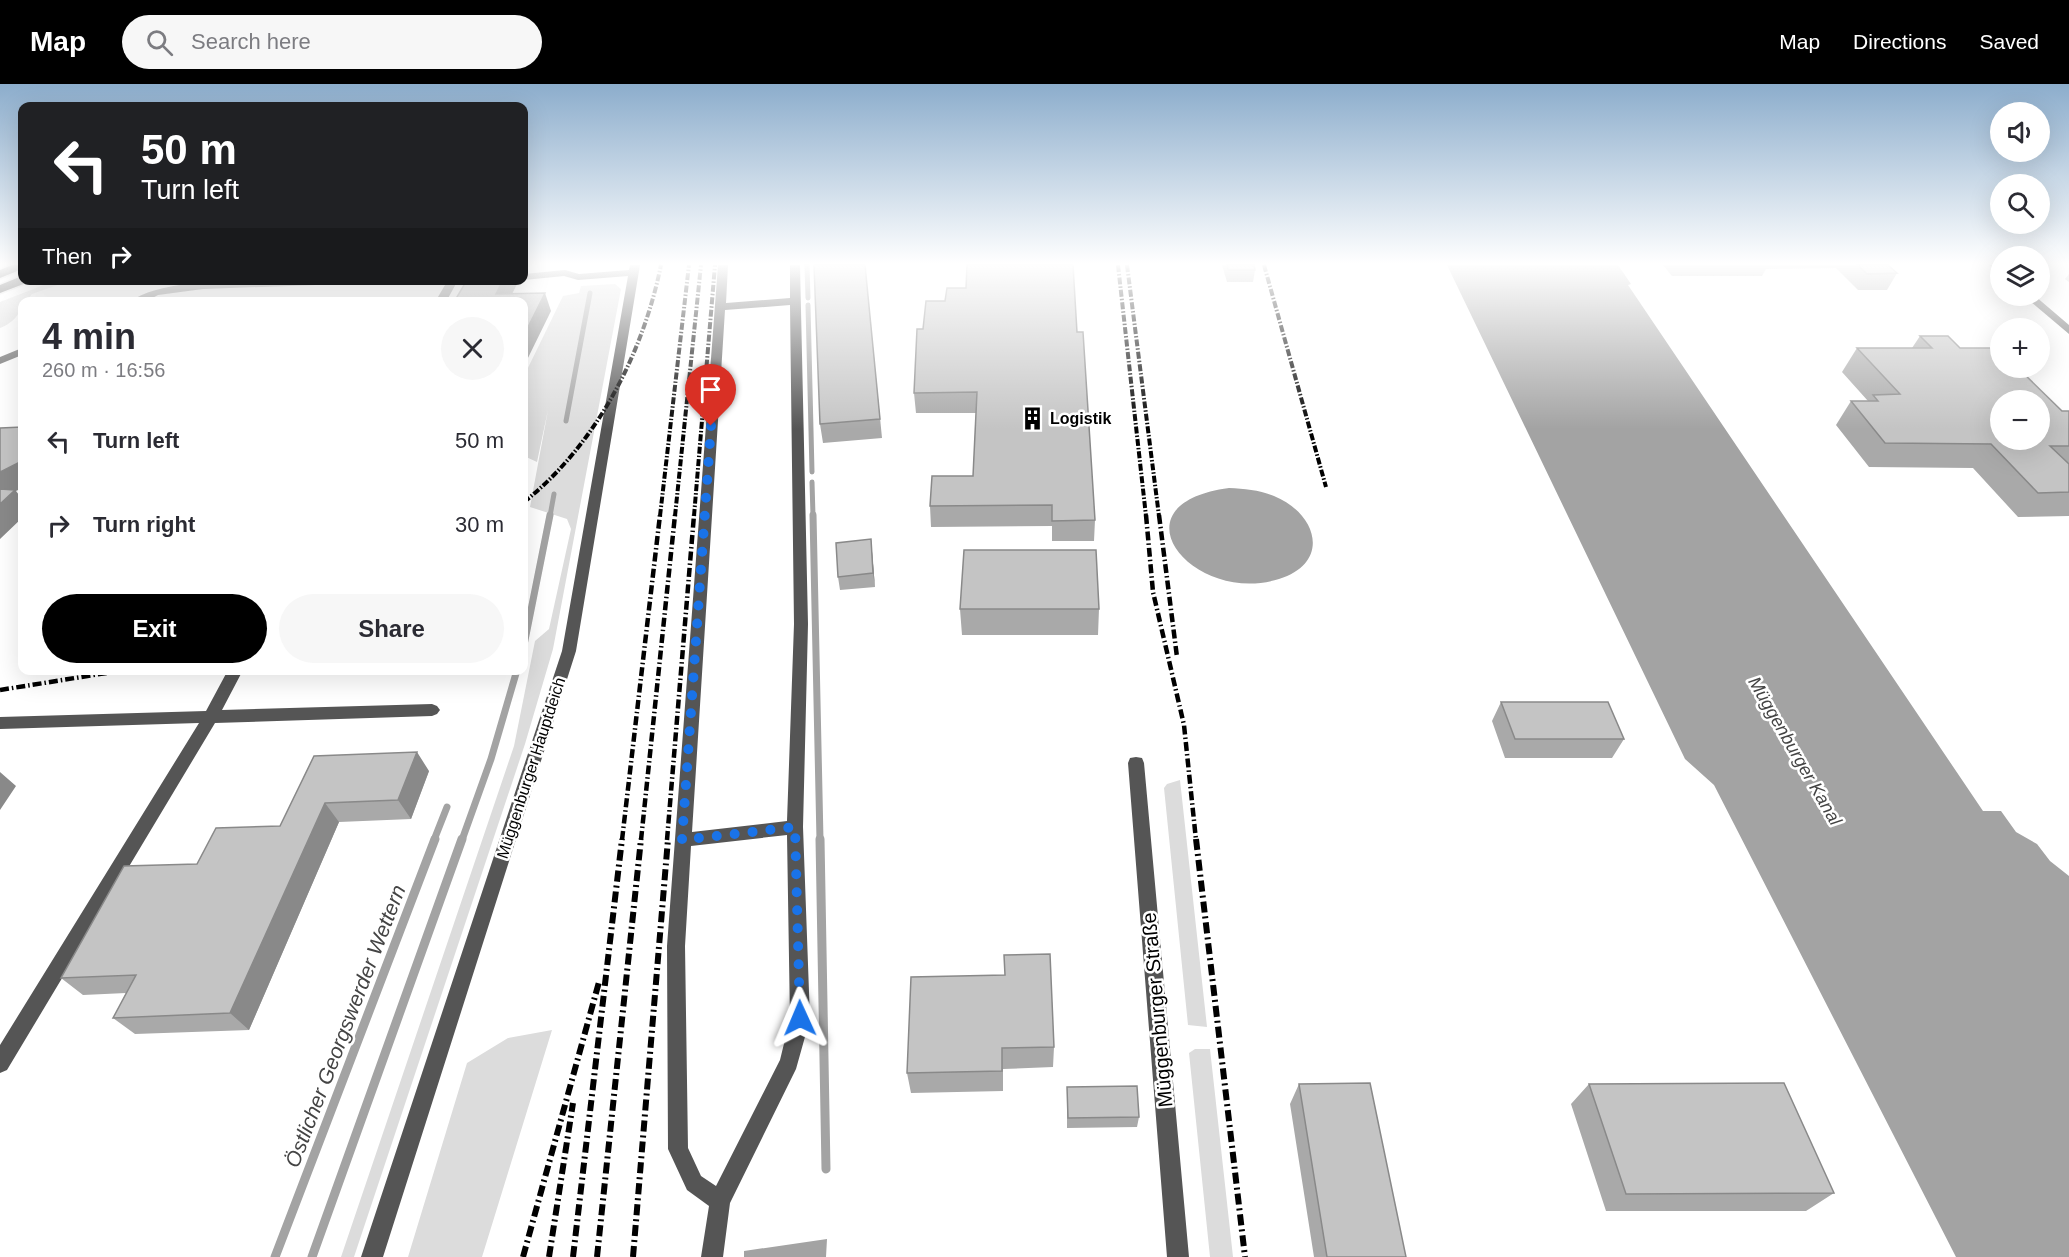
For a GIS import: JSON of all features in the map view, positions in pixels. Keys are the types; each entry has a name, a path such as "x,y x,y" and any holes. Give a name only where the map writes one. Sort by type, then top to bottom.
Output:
{"street":[{"name":"Müggenburger Hauptdeich","path":"372,1257 568,651 625,320"},
{"path":"719,320 676,946 678,1149 694,1183 720,1201"},
{"path":"712,1257 720,1201 789,1062 800,1018 795,827 801,624 795,320"},
{"path":"2056,320 2069,331"},
{"path":"0,361 18,353"},
{"path":"0,1063 211,716 233,675"},
{"path":"0,723 432,710"},
{"name":"Müggenburger Straße","path":"1136,763 1178,1257"},
{"path":"682,840 795,827"}],"shaded area":[{"path":"0,320 13,320 8,324 0,328"},
{"path":"551,320 615,320 553,649 525,744 354,1257 341,1257 514,746 535,641 549,629 571,529 567,519 530,507 548,410 537,462 528,458 528,368"},
{"path":"1180,780 1207,1027 1188,1025 1164,788 1167,784"},
{"path":"552,1030 482,1257 408,1257 467,1063 508,1038"},
{"path":"1195,1049 1210,1049 1233,1257 1210,1257 1189,1053"}],"water":[{"name":"Müggenburger Kanal","path":"1473,320 1651,320 1983,811 2001,811 2016,832 2037,844 2050,861 2069,876 2069,1257 1956,1257 1714,785 1685,759"},
{"path":"1229,488 1269,494 1289,504 1301,514 1313,538 1312,550 1306,562 1296,572 1279,579 1247,583 1218,578 1194,566 1177,550 1169,531 1174,513 1193,498"},
{"path":"827,1239 826,1257 744,1257 744,1251"}],"building":[{"path":"816,320 870,320 880,419 820,424"},
{"path":"924,320 1076,320 1077,332 1083,332 1095,520 1052,521 1052,505 930,506 932,476 973,476 977,392 914,393 917,329 923,329"},
{"path":"1920,336 1948,336 1960,348 1990,348 1990,378 2028,378 2041,390 1990,390 1990,444 1885,443 1851,401 1878,401 1873,395 1900,394 1857,348 1932,348"},
{"path":"2050,399 2062,411 2069,411 2069,446 2050,446"},
{"path":"18,427 18,463 0,472 0,428"},
{"path":"2050,446 2069,464 2069,492 2038,493 1997,450 2050,450"},
{"path":"0,489 15,490 0,504"},
{"path":"871,539 873,573 838,577 836,543"},
{"path":"964,550 1096,550 1099,609 960,609"},
{"path":"1501,702 1608,702 1624,739 1515,739"},
{"path":"417,752 398,800 325,803 230,1013 113,1018 136,975 61,978 124,866 197,864 216,828 280,826 314,756"},
{"path":"1050,954 1054,1047 1002,1048 1002,1071 907,1073 911,977 1005,975 1004,955"},
{"path":"1370,1083 1406,1257 1327,1257 1299,1084"},
{"path":"1784,1083 1834,1193 1626,1194 1589,1084"},
{"path":"1137,1086 1139,1117 1068,1118 1067,1087"}],"waterway":[{"path":"566,421 585,320"},
{"path":"808,320 812,472"},
{"path":"812,482 813,516"},
{"path":"550,516 554,494"},
{"path":"528,625 550,515"},
{"path":"813,515 820,840"},
{"path":"462,840 491,759 516,675"},
{"name":"Östlicher Georgswerder Wettern","path":"434,840 447,807"},
{"name":"Östlicher Georgswerder Wettern","path":"275,1257 435,839"},
{"path":"312,1257 462,839"},
{"path":"820,839 826,1169"}],"railway":[{"path":"528,498 550,479 594,425 613,396 629,364 646,320"},
{"path":"660,516 683,320"},
{"path":"675,516 695,320"},
{"path":"694,516 710,320"},
{"path":"1124,320 1146,516"},
{"path":"1134,320 1159,516"},
{"path":"1279,320 1326,487"},
{"path":"622,840 660,515"},
{"path":"641,840 675,515"},
{"path":"667,840 694,515"},
{"path":"1146,515 1153,592 1184,725 1196,840"},
{"path":"1159,515 1177,657"},
{"path":"0,690 94,675"},
{"path":"573,1257 622,839"},
{"path":"597,1257 641,839"},
{"path":"633,1257 668,839"},
{"path":"1196,839 1245,1257"},
{"path":"523,1257 599,982"},
{"path":"549,1257 573,1103"}],"place":[{"name":"Logistik","path":"1032,418"}],"route":[{"path":"711,426 682,840 795,827 800,1018"}]}
